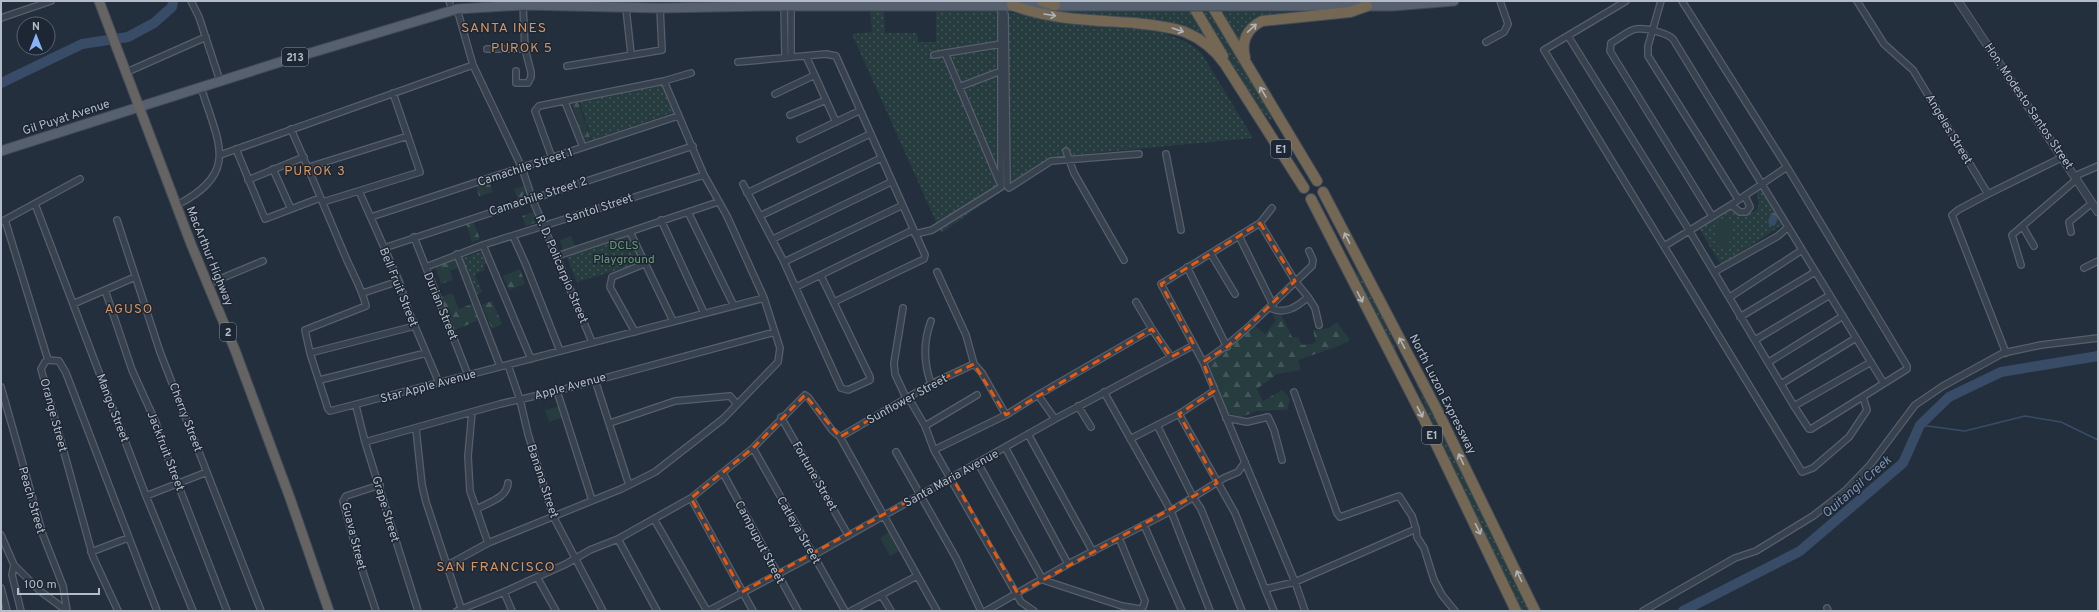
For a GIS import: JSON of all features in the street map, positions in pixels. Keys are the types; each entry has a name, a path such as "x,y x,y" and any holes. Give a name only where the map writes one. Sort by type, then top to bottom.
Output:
{"highway":[{"name":"MacArthur Highway","path":"99,1 127,72 138,106 290,498 329,611"},
{"path":"1042,1 1055,5"},
{"path":"1190,1 1239,83"},
{"path":"1209,1 1247,64"},
{"path":"1247,64 1244,47 1245,38 1249,31 1258,23 1270,19 1350,12 1367,6"},
{"path":"1005,8 1056,16 1163,26 1178,29 1196,38 1212,49 1239,83"},
{"name":"E1","path":"1247,64 1317,181"},
{"name":"E1","path":"1239,83 1304,188"},
{"name":"North Luzon Expressway","path":"1323,192 1437,410 1535,611"},
{"name":"E1","path":"1311,199 1427,426 1516,611"}],"main road":[{"name":"213","path":"138,106 452,7 523,5 660,8 716,4 765,3 788,6 976,3 1005,8 1055,5 1393,6 1454,1"},
{"name":"Gil Puyat Avenue","path":"1,151 138,106"}],"street":[{"path":"1,18 51,1"},
{"path":"1486,42 1504,32 1508,24 1500,1"},
{"path":"1626,1 1544,50 1666,245 1802,472 1813,468 1849,437 1867,410 1863,397"},
{"path":"1661,1 1648,46 1648,56 1738,199"},
{"path":"1568,36 1730,297 1740,317 1769,362 1794,406 1809,429 1811,429 1863,397 1883,382 1907,369 1907,366 1787,167 1682,1"},
{"name":"Angeles Street","path":"1857,1 1884,44 1913,70 1988,194"},
{"name":"Hon. Modesto Santos Street","path":"1958,1 2063,157 2098,212"},
{"path":"194,2 220,81"},
{"path":"516,71 516,83 528,82 531,77 525,50 523,5"},
{"path":"788,6 791,26 791,57"},
{"path":"785,57 784,26 788,6"},
{"name":"R. D. Policarpio Street","path":"452,7 473,65 522,168 532,198 592,342"},
{"path":"626,8 631,54"},
{"path":"567,66 631,54 662,50 660,8"},
{"path":"1001,187 1001,44 1005,8"},
{"path":"1005,8 1007,186 1009,188 1051,161 1138,154"},
{"path":"784,26 791,26"},
{"path":"1712,216 1610,51 1611,43 1636,28 1644,27 1666,34 1673,39 1787,228 1883,382"},
{"path":"127,72 206,37"},
{"path":"784,41 791,40"},
{"path":"934,55 1001,44"},
{"path":"487,49 525,50"},
{"path":"945,53 1001,187"},
{"path":"738,62 826,54 836,56 880,158 925,255 924,259 834,302"},
{"path":"806,56 836,122"},
{"path":"220,155 473,65"},
{"path":"959,87 1001,70"},
{"path":"552,158 536,109 538,106 565,102 664,81 691,73"},
{"path":"775,94 815,76"},
{"path":"448,565 488,543 629,485 655,472 723,419 736,403 778,362 780,348 770,321 764,298 727,216 704,175 693,146 678,116 664,81"},
{"path":"177,205 196,195 210,181 218,169 220,155 201,87"},
{"path":"236,149 265,219 291,209 420,172 393,93"},
{"path":"790,115 826,100"},
{"path":"565,102 583,147"},
{"path":"800,139 860,111"},
{"name":"Camachile Street 1","path":"371,217 678,116"},
{"path":"291,129 309,167 363,293 399,281"},
{"path":"747,193 870,134"},
{"path":"309,167 408,136"},
{"name":"Camachile Street 2","path":"384,248 693,146"},
{"path":"1066,151 1068,159 1124,260"},
{"path":"1166,154 1181,230"},
{"path":"248,180 304,157"},
{"path":"2006,353 1952,215 1958,210 1988,194 2063,157"},
{"path":"760,216 880,158"},
{"path":"2021,265 2012,235 2023,227 2076,178 2098,166"},
{"path":"1666,245 1745,196 1787,167"},
{"path":"274,169 291,209"},
{"name":"Santol Street","path":"426,267 483,245 704,175"},
{"path":"3,221 80,178"},
{"path":"773,239 891,182"},
{"path":"743,184 773,239 841,388 848,390 871,379 822,276"},
{"path":"796,287 914,232 932,230 1001,187"},
{"name":"Bell Fruit Street","path":"359,190 399,281 414,326 439,383"},
{"path":"1731,205 1740,212 1746,212 1750,207 1745,196"},
{"path":"557,256 630,232 660,220 718,202"},
{"path":"2071,232 2069,222 2092,203"},
{"name":"Mango Street","path":"34,204 146,496 193,611"},
{"path":"784,262 902,206"},
{"path":"1272,208 1260,223 1161,284 1203,362 1295,582 1305,611"},
{"path":"688,212 734,306"},
{"name":"Cherry Street","path":"117,220 160,352 261,611"},
{"path":"660,220 704,313"},
{"name":"Orange Street","path":"3,221 48,360 45,362 41,370 91,552 118,611"},
{"path":"1260,223 1295,281 1315,308 1319,325"},
{"path":"2023,227 2034,246"},
{"path":"1714,272 1778,236 1787,228"},
{"path":"630,232 644,264 673,321"},
{"path":"513,236 560,351"},
{"path":"1239,236 1271,306 1286,311 1294,308 1308,297"},
{"name":"Durian Street","path":"414,237 468,375"},
{"path":"483,245 531,358"},
{"path":"1730,297 1802,250"},
{"path":"1203,362 1227,347 1314,264 1309,251"},
{"path":"457,254 500,366"},
{"path":"1211,254 1235,294"},
{"path":"2084,268 2098,260"},
{"path":"208,284 263,262"},
{"path":"635,332 610,287 610,283 612,277 644,264"},
{"path":"1187,267 1227,347"},
{"path":"937,272 966,335 974,364 982,372 1006,415"},
{"path":"1740,317 1815,272"},
{"path":"73,304 135,277"},
{"name":"Jackfruit Street","path":"106,290 132,370 156,423 227,611"},
{"name":"Star Apple Avenue","path":"363,293 366,306 306,328 305,335 310,353 320,380 328,409 330,411 356,406 500,366 764,298"},
{"path":"1755,340 1830,295"},
{"path":"1136,302 1171,357"},
{"path":"903,308 894,363 895,374 907,400 911,402 925,426 934,450 952,477 1018,594 1021,602 1034,611"},
{"path":"1769,362 1843,316"},
{"path":"931,321 926,336 925,368 932,384"},
{"path":"310,353 414,326"},
{"path":"934,450 1006,415 1152,329"},
{"name":"Apple Avenue","path":"365,442 416,429 472,412 557,391 775,332"},
{"path":"1781,384 1856,338"},
{"path":"1643,611 1735,558 1756,551 1813,516 1845,491 1870,465 1915,405 1943,386 2006,353 2041,345 2098,338"},
{"name":"Santa Maria Avenue","path":"708,611 814,555 1078,406 1194,345"},
{"path":"320,380 426,353"},
{"path":"48,360 59,361 66,373 128,538 158,611"},
{"path":"1794,406 1871,362"},
{"name":"Sunflower Street","path":"840,437 907,400 932,384 974,364"},
{"name":"Banana Street","path":"508,365 520,400 528,434 553,516 602,611"},
{"path":"595,380 629,485"},
{"name":"Peach Street","path":"1,387 42,535 63,586 67,611"},
{"path":"557,391 592,500"},
{"path":"1130,439 1179,414 1214,391"},
{"path":"1104,392 1171,510 1210,611"},
{"path":"1294,392 1337,513 1340,517 1399,496 1412,516 1434,580 1442,595 1455,611"},
{"path":"925,426 976,394"},
{"path":"416,429 422,485 426,502 448,565 460,610 504,592 575,559 590,550 618,539 692,498 753,448 781,417 805,395 808,396 832,430 840,437 937,611"},
{"path":"1038,395 1055,419"},
{"path":"610,423 675,401 730,396 736,403"},
{"name":"Grape Street","path":"356,406 365,442 380,485 408,583 418,611"},
{"path":"1078,406 1091,427"},
{"path":"472,412 468,456 470,491 488,543"},
{"path":"1179,414 1235,513 1274,611"},
{"name":"Fortune Street","path":"781,417 848,535"},
{"path":"1226,418 1247,422 1268,417 1274,430 1282,460"},
{"path":"1157,425 1193,497 1201,509 1242,611"},
{"path":"1028,434 1093,552"},
{"path":"1005,447 1068,564"},
{"name":"Catleya Street","path":"753,448 845,611"},
{"path":"896,452 956,558 981,611"},
{"path":"986,611 1068,564 1144,525 1238,472 1245,462"},
{"path":"978,463 1042,580 1122,606 1140,609 1143,607 1145,601 1119,538"},
{"path":"146,496 207,472"},
{"path":"1238,472 1250,475"},
{"name":"Campuput Street","path":"723,473 798,611"},
{"path":"477,509 504,495 508,490 508,483"},
{"name":"Guava Street","path":"376,611 359,560 344,501 346,496 380,485"},
{"path":"692,498 753,611"},
{"path":"654,519 708,611"},
{"path":"1144,525 1182,611"},
{"path":"1265,589 1295,582 1416,529"},
{"path":"1,536 3,546 14,565 40,591 67,611"},
{"path":"91,552 128,538"},
{"path":"618,539 657,611"},
{"path":"14,565 12,575 21,611"},
{"path":"851,611 918,576"},
{"path":"537,577 556,611"},
{"path":"1,588 7,611"},
{"path":"504,592 512,611"},
{"path":"882,596 891,611"}],"highlighted area":[{"path":"1260,223 1295,281 1227,347 1203,362 1214,391 1179,414 1217,483 1018,594 952,477 742,592 691,498 753,448 805,395 840,437 931,384 974,364 1006,415 1152,329 1171,357 1194,345 1161,284"}],"green space":[{"path":"1049,1 1186,1 1188,3 1060,2"},
{"path":"1193,1 1205,1 1267,104 1272,119 1270,120 1250,98"},
{"path":"870,9 884,10 885,33 917,33 918,42 936,42 936,12 997,11 1158,32 1171,36 1182,40 1202,54 1253,138 1051,157 941,233 852,34 872,32"},
{"path":"1035,10 1192,11 1216,51 1196,35"},
{"path":"1221,11 1301,12 1301,15 1279,16 1239,41"},
{"path":"667,81 680,110 592,140 579,100"},
{"path":"578,102 591,140 584,142 572,104"},
{"path":"489,182 493,192 479,196 476,186"},
{"path":"526,185 529,196 518,199 514,189"},
{"path":"1766,186 1784,222 1782,225 1721,265 1699,228 1733,207 1739,210 1754,212 1758,206 1756,192"},
{"path":"534,212 537,222 526,226 522,216"},
{"path":"473,221 480,239 472,242 466,223"},
{"path":"1718,221 1732,222 1729,247 1715,246"},
{"name":"DCLS Playground","path":"633,233 647,261 577,282 566,255"},
{"path":"571,236 575,246 563,250 560,240"},
{"path":"482,251 487,263 483,265 485,270 475,274 482,292 475,295 461,259"},
{"path":"457,258 460,267 450,271 453,280 441,284 435,266"},
{"path":"1351,265 1360,275 1374,298 1386,322 1400,360 1396,361 1356,286"},
{"path":"520,269 525,284 509,290 503,276"},
{"path":"452,293 459,309 472,304 479,320 455,330 441,297"},
{"path":"492,301 502,324 492,329 482,305"},
{"path":"1273,314 1281,314 1292,337 1298,337 1302,345 1316,343 1313,330 1329,328 1337,322 1350,340 1339,346 1298,360 1301,370 1277,374 1257,389 1263,401 1282,390 1290,399 1287,410 1257,411 1241,417 1227,413 1206,365 1255,326 1265,334 1276,321"},
{"path":"1414,378 1437,418 1529,611 1518,611 1437,436"},
{"path":"566,404 570,415 549,422 545,410"},
{"path":"891,531 901,550 890,556 880,538"}],"water":[{"path":"1774,212 1777,217 1777,221 1775,225 1770,226 1768,221 1771,214"}],"waterway":[{"path":"1,83 82,44 128,37 154,23 172,7 173,1"},
{"name":"Quitangil Creek","path":"1683,611 1800,551 1903,463 1920,425 1949,397 2001,372 2098,356"},
{"path":"1920,425 1965,431 2025,416 2061,422 2098,440"}],"district":[{"name":"SANTA INES","path":"504,27"},
{"name":"PUROK 5","path":"522,47"},
{"name":"PUROK 3","path":"315,170"},
{"name":"AGUSO","path":"129,308"},
{"name":"SAN FRANCISCO","path":"496,566"}]}
